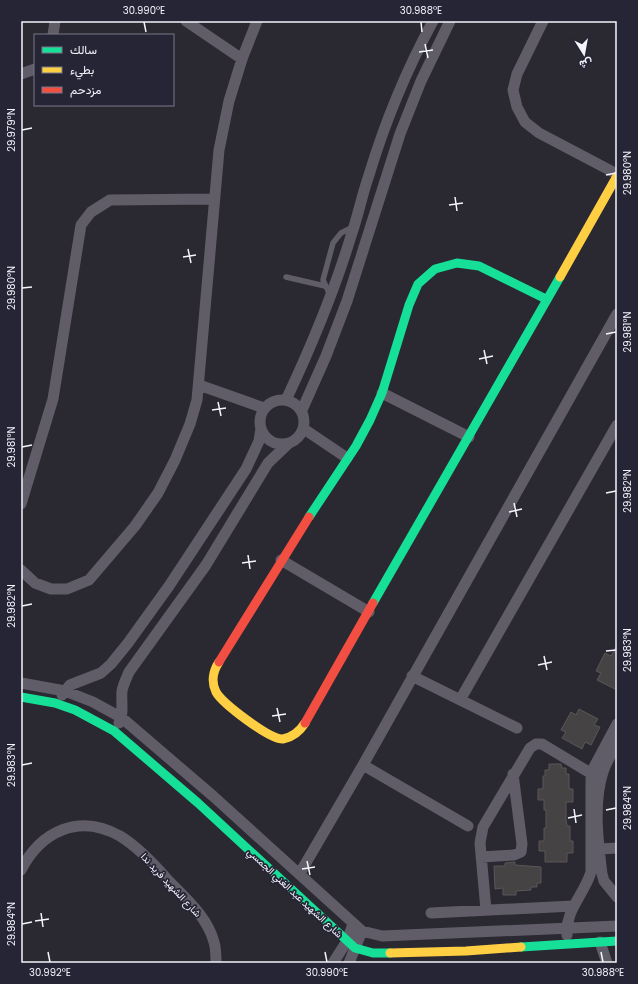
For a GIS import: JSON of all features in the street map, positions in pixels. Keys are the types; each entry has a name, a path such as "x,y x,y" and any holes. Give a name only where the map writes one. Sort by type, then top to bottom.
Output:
{"street":[{"path":"53,34 56,21"},
{"path":"186,21 242,59"},
{"path":"21,570 35,583 51,589 68,589 89,580 135,526 158,493 176,460 190,424 197,400 213,200 222,136 229,101 242,59 257,21"},
{"path":"286,400 307,355 331,296 386,125 406,76 433,21"},
{"path":"302,410 326,356 347,301 400,134 422,81 450,21"},
{"path":"543,21 517,74 513,90 516,107 525,122 539,133 617,175 304,725 295,735 282,739 268,734 221,700 215,690 213,677 215,668 348,458 370,420 382,393 409,305 418,284 435,269 457,263 479,266 546,299"},
{"path":"21,74 34,69"},
{"path":"21,504 53,399 81,226 91,212 110,200 213,200"},
{"path":"300,873 363,765 617,314"},
{"path":"199,385 264,408"},
{"path":"382,393 469,436"},
{"path":"55,703 70,685 89,679 101,673 111,664 131,639 196,548 246,470 259,441 261,415 264,408 274,401 286,400 292,402 302,410 304,416 304,429 300,435 289,443 268,463 206,565 129,672 123,688 121,703 122,718 114,731"},
{"path":"460,700 617,425"},
{"path":"261,428 269,440 282,444 289,443"},
{"path":"304,429 348,458"},
{"path":"282,560 369,612"},
{"path":"412,676 517,728"},
{"name":"شارع الشهيد عبد الغني الجمسي","path":"21,683 65,691 93,702 122,718 300,873 362,931 382,936 617,926"},
{"name":"شارع الشهيد عبد الغني الجمسي","path":"21,697 55,703 94,719 114,731 198,803 351,945 372,953 466,950 617,941"},
{"path":"568,944 567,928 572,906 588,882 591,872 590,791 592,774 600,754 617,724"},
{"path":"486,910 480,836 483,827 513,774 530,748 536,744 542,744 592,774"},
{"path":"617,744 608,760 600,783 598,807 602,874 604,881 617,897"},
{"path":"363,765 468,826"},
{"path":"482,857 514,855 521,852 522,844 513,774"},
{"name":"شارع الشهيد فريد ندا","path":"21,870 29,855 43,840 60,830 80,826 100,828 120,836 142,852 193,906 206,923 214,942 216,963"},
{"path":"600,849 617,848"},
{"path":"588,882 604,881"},
{"path":"431,913 572,906"},
{"path":"349,963 353,924"},
{"path":"333,963 351,945 362,931"},
{"path":"600,942 607,963"}],"lane":[{"path":"331,296 323,280 333,243 341,233 354,227"},
{"path":"286,277 325,286"}],"building":[{"path":"617,645 617,690 597,680 601,673 596,671 605,653 611,656"},
{"path":"579,709 598,719 594,725 600,727 591,745 585,742 582,749 562,738 566,732 561,730 571,712 576,715"},
{"path":"549,764 561,764 562,768 566,768 566,774 569,774 569,789 573,789 573,802 566,802 567,826 570,826 570,841 573,841 573,853 567,853 567,862 545,862 545,851 539,851 539,841 544,841 546,810 544,810 544,800 538,800 538,789 543,789 543,776 545,776 545,770 549,770"},
{"path":"515,862 515,865 541,867 541,883 537,883 537,887 531,887 531,890 516,891 516,895 503,895 503,888 495,889 494,866 505,866 505,863"}],"traffic: fast":[{"path":"309,517 356,446 370,420 382,393 409,305 418,284 435,269 457,263 479,266 546,299"},
{"path":"373,603 560,277"},
{"path":"21,697 55,703 75,710 114,731 198,803 355,948 373,953 390,953"},
{"path":"521,947 617,941"}],"traffic: slow":[{"path":"560,277 617,176"},
{"path":"219,662 213,677 214,688 227,704 247,720 268,734 283,739 296,733 305,723"},
{"path":"390,953 466,951 521,947"}],"traffic: jam":[{"path":"219,662 309,517"},
{"path":"305,723 373,603"}]}
